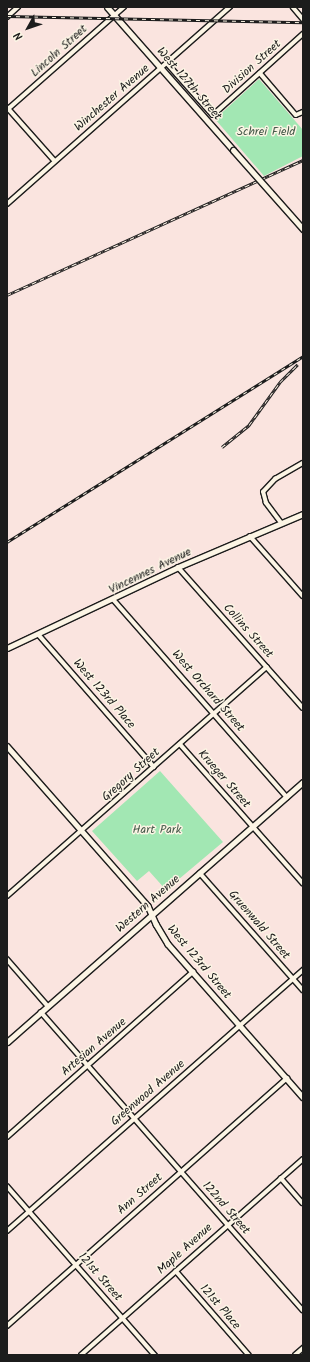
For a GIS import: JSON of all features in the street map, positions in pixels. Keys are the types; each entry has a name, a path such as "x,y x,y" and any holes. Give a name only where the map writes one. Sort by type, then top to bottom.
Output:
{"main road":[{"name":"West 127th Street","path":"107,7 303,229"},
{"name":"Vincennes Avenue","path":"7,648 38,635 178,568 303,514"},
{"name":"Western Avenue","path":"7,1042 303,782"}],"street":[{"path":"7,17 18,7"},
{"name":"Lincoln Street","path":"8,109 124,7"},
{"name":"Winchester Avenue","path":"7,204 230,7"},
{"path":"293,7 303,19"},
{"name":"Division Street","path":"167,63 214,115 303,34"},
{"path":"260,73 296,115 303,112"},
{"path":"8,109 55,161"},
{"path":"281,523 266,503 263,492 275,479 303,463"},
{"path":"250,536 303,596"},
{"name":"Collins Street","path":"178,568 303,708"},
{"name":"West Orchard Street","path":"113,599 287,797"},
{"name":"West 123rd Place","path":"38,635 154,767"},
{"name":"Gregory Street","path":"7,896 267,667"},
{"name":"Krueger Street","path":"180,744 253,827"},
{"name":"West 123rd Street","path":"8,748 148,906 156,924 168,944 303,1096"},
{"path":"253,827 303,883"},
{"name":"Gruenwald Street","path":"200,872 303,990"},
{"path":"7,959 48,1006"},
{"name":"Greenwood Avenue","path":"7,1231 303,970"},
{"name":"Artesian Avenue","path":"7,1136 193,972"},
{"name":"122nd Street","path":"41,1012 303,1310"},
{"name":"Ann Street","path":"7,1326 287,1078"},
{"name":"Maple Avenue","path":"81,1355 303,1159"},
{"path":"281,1178 303,1203"},
{"name":"121st Street","path":"7,1186 155,1355"},
{"name":"121st Place","path":"176,1272 249,1355"},
{"path":"295,1355 303,1348"}],"green space":[{"name":"Schrei Field","path":"259,79 303,130 303,156 264,176 215,119"},
{"name":"Hart Park","path":"160,771 223,842 166,890 149,871 137,881 92,831"}],"railway":[{"path":"7,16 303,22"},
{"path":"7,295 303,160"},
{"path":"7,542 303,356"},
{"path":"222,447 249,425 280,382 298,364"}]}
